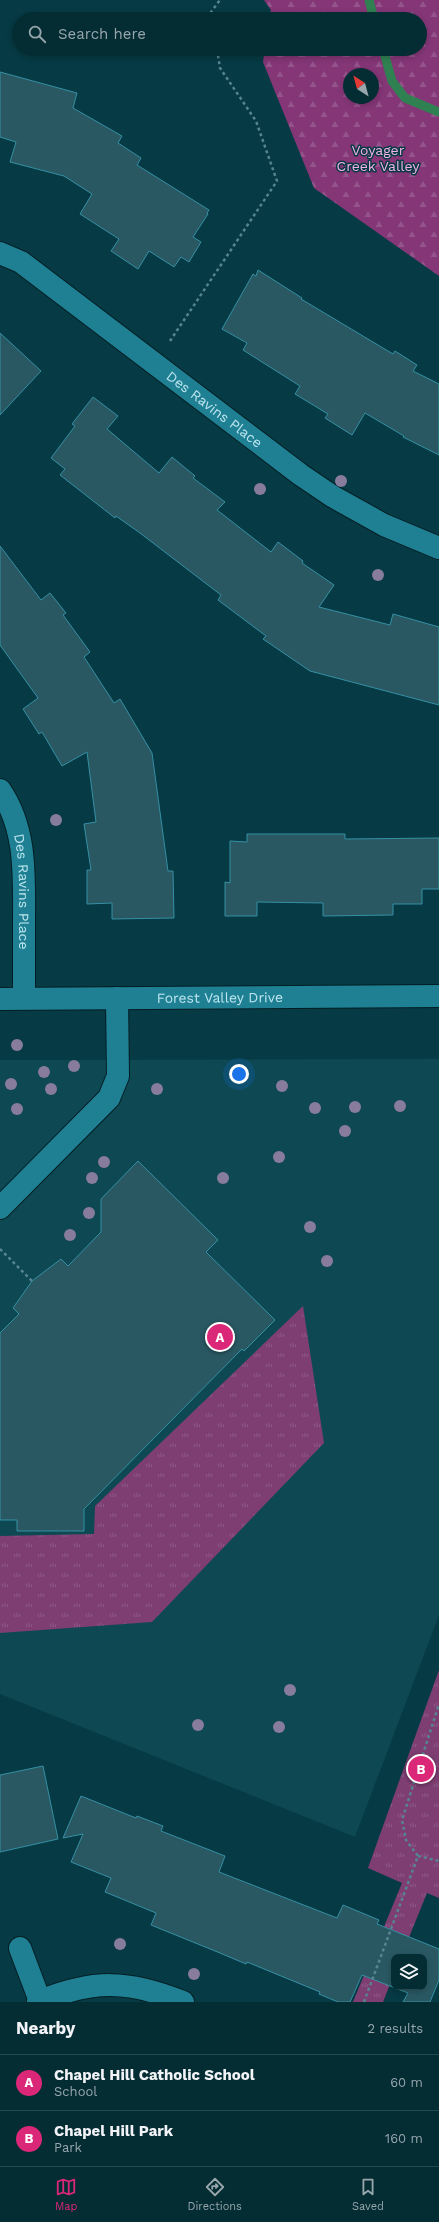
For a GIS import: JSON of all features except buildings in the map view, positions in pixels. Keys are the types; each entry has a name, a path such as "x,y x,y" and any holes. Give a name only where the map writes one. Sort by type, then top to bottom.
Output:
{"street":[{"name":"Des Ravins Place","path":"0,253 21,262 301,475 332,496 384,525 439,548"},
{"name":"Des Ravins Place","path":"0,790 5,798 19,832 24,865 24,998"},
{"name":"Forest Valley Drive","path":"0,999 439,996"},
{"path":"0,1208 109,1098 118,1076 117,998"},
{"path":"20,1948 39,2002 82,1987 117,1985 154,1990 183,2002"}],"path":[{"path":"211,12 220,0"},
{"path":"154,363 208,287 277,181 256,121 220,68 218,56"},
{"path":"0,1249 32,1281"},
{"path":"439,1704 402,1820 406,1840 418,1856 439,1861"},
{"path":"364,2002 418,1856"}],"shaded area":[{"path":"439,1059 439,1615 355,1837 0,1694 0,1060"}],"green space":[{"name":"Voyager Creek Valley","path":"264,0 439,0 439,276 314,188 263,62 264,56 427,56 427,12 271,12 271,10"},
{"path":"303,1306 324,1443 152,1622 0,1633 0,1536 94,1534 95,1506"},
{"path":"439,1670 439,1898 427,1893 402,1954 391,1954 391,1982 383,2002 353,2002 402,1883 368,1868"}],"waterway":[{"path":"369,0 372,12"},
{"path":"385,56 392,81 405,98 439,112"}],"place":[{"name":"Chapel Hill Catholic School","path":"220,1337"},
{"name":"Chapel Hill Park","path":"421,1769"}]}
